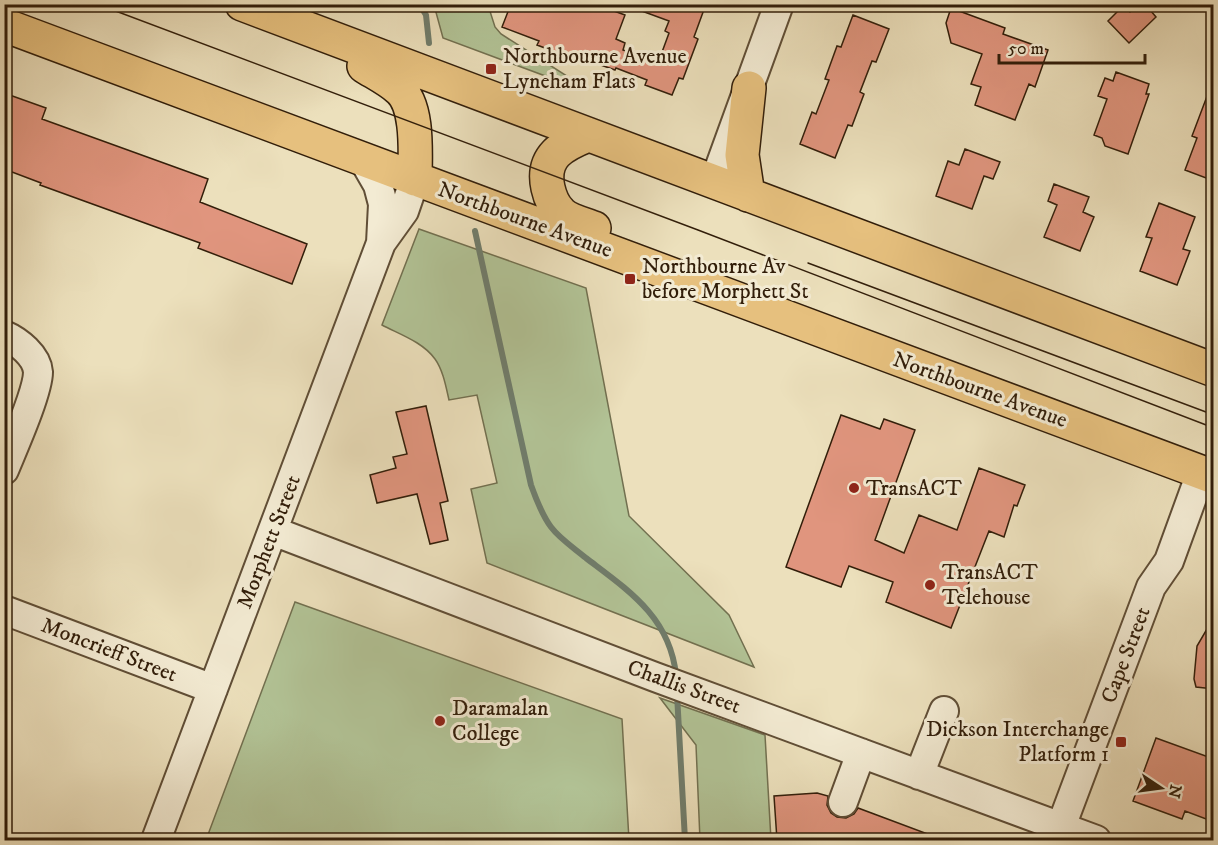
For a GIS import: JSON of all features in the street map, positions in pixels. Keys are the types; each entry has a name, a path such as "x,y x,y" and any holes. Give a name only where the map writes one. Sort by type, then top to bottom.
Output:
{"highway":[{"path":"242,4 1214,370"},
{"name":"Northbourne Avenue","path":"4,25 1207,475"},
{"path":"345,44 360,63 400,89 407,98 414,132 415,179"},
{"path":"748,88 742,155 748,195"},
{"path":"588,135 569,143 555,154 545,173 551,200 561,214 627,241 766,310"}],"street":[{"path":"714,183 779,4"},
{"name":"Morphett Street","path":"363,159 378,185 383,204 381,243"},
{"name":"Morphett Street","path":"156,840 381,243 404,211 415,179"},
{"path":"4,335 29,352 38,371 32,395 4,470"},
{"name":"Cape Street","path":"1059,834 1151,586 1169,561 1207,475"},
{"name":"Challis Street","path":"273,531 655,678 693,690 919,775 1059,834 1096,840"},
{"name":"Moncrieff Street","path":"4,610 213,689"},
{"path":"919,775 944,711"},
{"path":"843,802 861,753"}],"green space":[{"path":"434,5 488,5 495,27 501,34 570,78 567,84 443,38"},
{"path":"419,229 586,288 629,516 729,615 754,667 487,563 471,489 497,483 477,395 449,400 440,368 430,353 410,339 382,325"},
{"name":"Daramalan College","path":"295,602 622,719 629,840 206,840"},
{"path":"660,698 765,735 771,840 700,840 696,745"}],"building":[{"path":"511,4 584,4 602,11 603,7 625,15 616,39 625,43 623,50 658,63 669,33 665,31 669,21 628,6 628,4 706,4 694,37 698,39 683,79 679,78 672,95 645,85 647,80 578,57 577,60 537,45 539,41 502,27"},
{"path":"1138,4 1145,4 1156,17 1129,43 1108,21 1124,5 1130,12"},
{"path":"951,8 1005,28 1003,34 1048,50 1035,87 1029,84 1015,120 975,105 981,87 971,84 982,54 951,43 946,23"},
{"path":"853,15 889,29 876,62 872,61 860,92 864,94 852,126 848,125 835,158 800,144 812,112 816,114 829,80 825,79 837,46 841,47"},
{"path":"1116,72 1149,84 1146,94 1149,94 1128,154 1105,146 1102,138 1094,135 1107,99 1098,96 1105,78 1113,81"},
{"path":"1212,83 1214,83 1214,181 1185,170 1197,138 1192,136"},
{"path":"4,93 46,108 42,119 208,179 200,202 307,244 292,284 198,248 200,243 40,185 41,183 4,169"},
{"path":"965,149 1000,162 993,179 984,176 972,209 936,196 948,161 959,165"},
{"path":"1054,184 1089,197 1083,212 1094,217 1080,251 1044,237 1057,205 1048,201"},
{"path":"1159,203 1195,217 1183,249 1190,251 1177,285 1140,271 1152,238 1146,237"},
{"path":"426,406 448,501 440,503 448,540 430,544 417,494 377,503 370,475 396,468 393,457 407,454 396,412"},
{"path":"841,415 880,429 884,419 915,430 875,540 904,553 919,515 957,530 979,468 1025,485 1017,506 1014,505 1004,537 989,531 951,628 886,602 893,582 849,566 841,587 786,567"},
{"path":"1214,617 1214,689 1196,687 1194,679 1197,646"},
{"path":"1156,738 1214,759 1214,822 1185,811 1182,819 1133,801"},
{"path":"817,793 828,796 827,805 831,813 837,817 846,818 854,814 858,808 941,840 777,840 774,796"}],"waterway":[{"path":"419,4 426,15 429,43"},
{"path":"475,231 531,485 540,507 559,536 631,594 656,621 672,655 676,675"},
{"path":"677,694 685,840"}],"tram line":[{"path":"97,4 698,230 1214,428"},
{"path":"808,263 1214,415"}],"place":[{"name":"Northbourne Avenue Lyneham Flats","path":"491,69"},
{"name":"Northbourne Av before Morphett St","path":"630,279"},
{"name":"TransACT","path":"854,488"},
{"name":"TransACT Telehouse","path":"930,585"},
{"name":"Daramalan College","path":"440,721"},
{"name":"Dickson Interchange Platform 1","path":"1121,742"}]}
